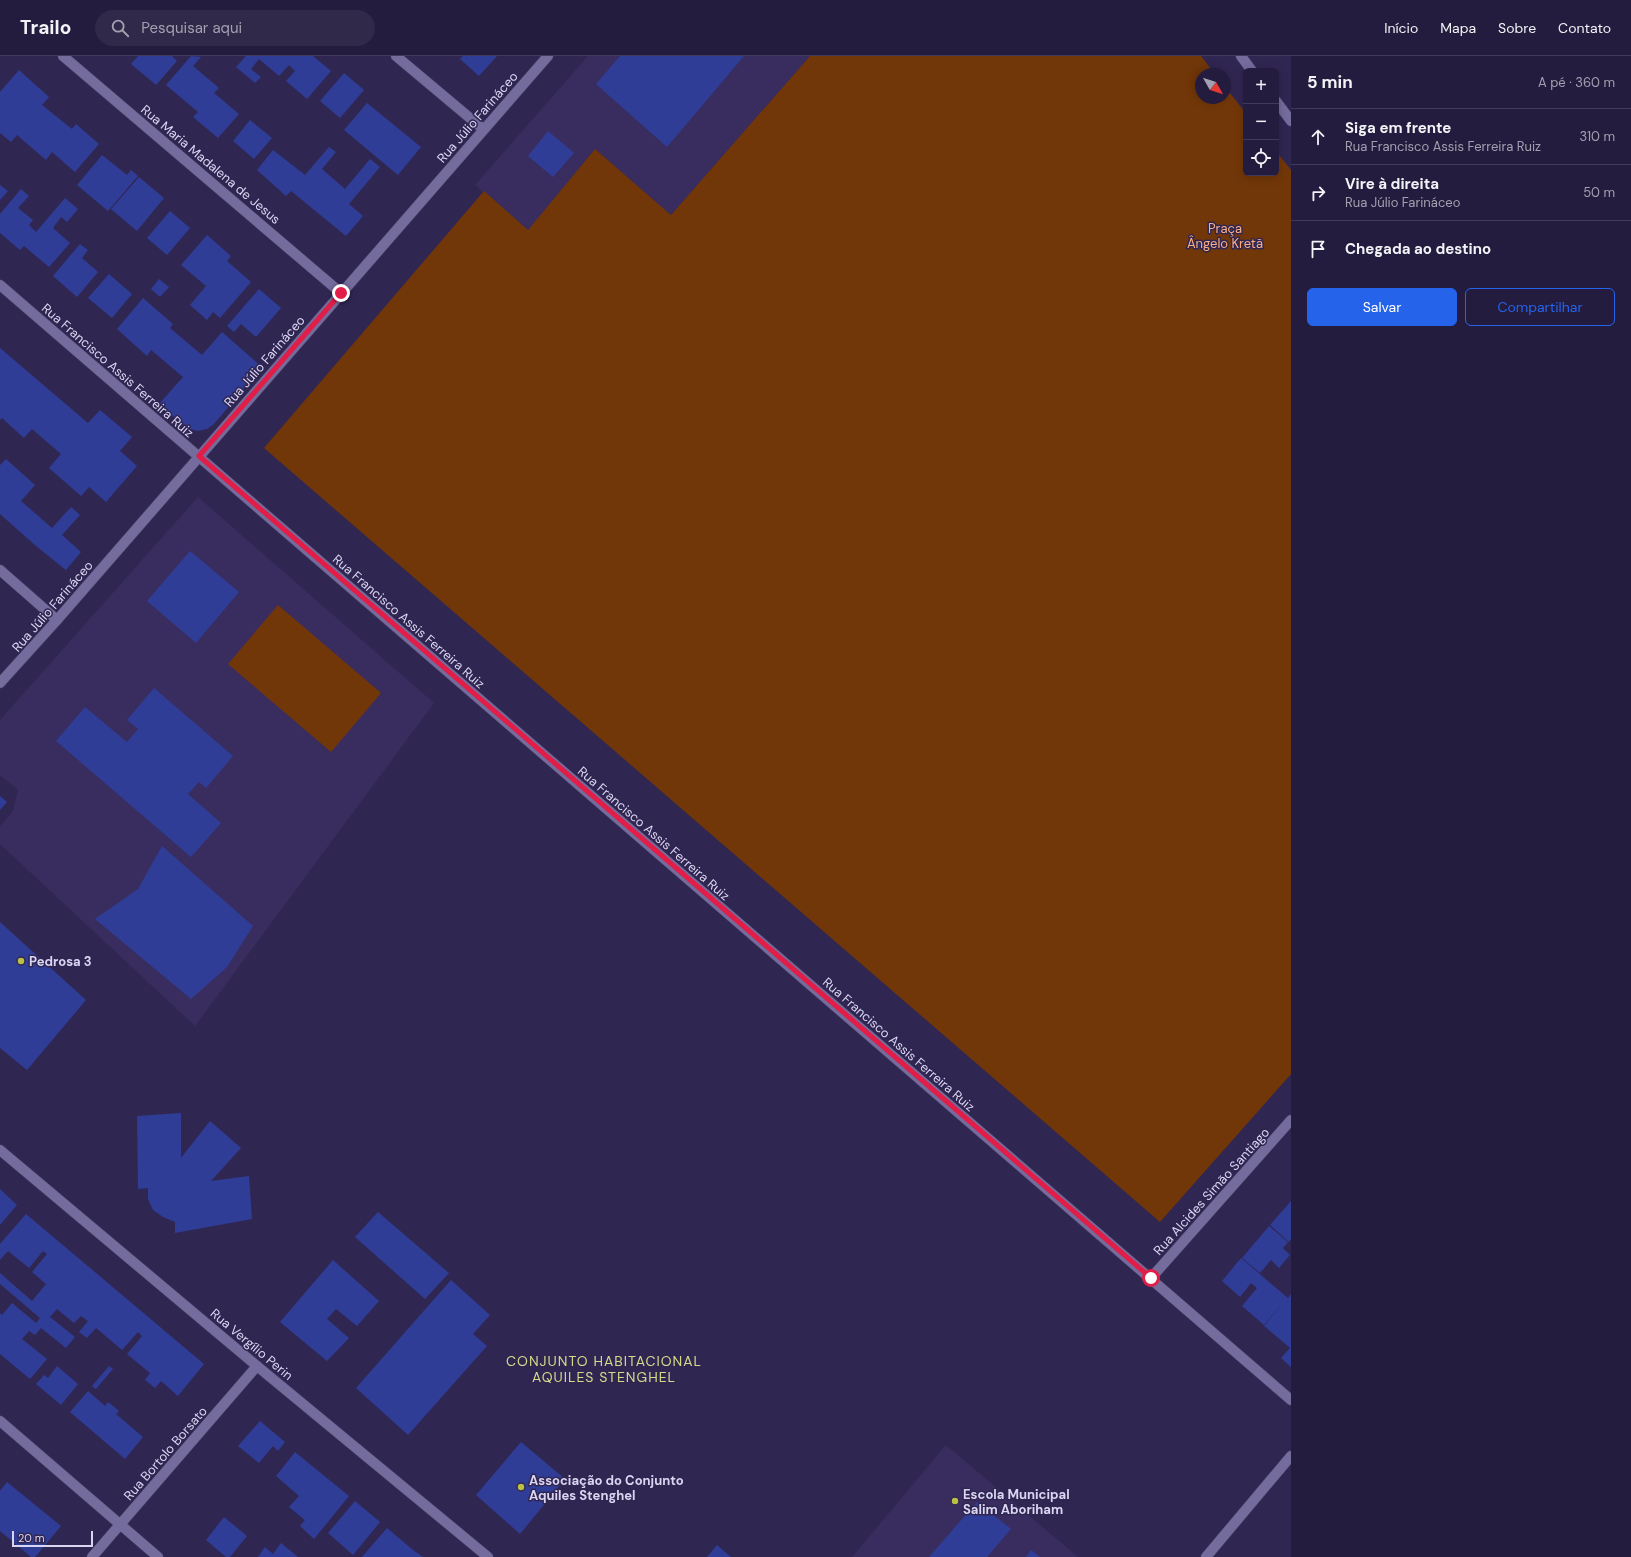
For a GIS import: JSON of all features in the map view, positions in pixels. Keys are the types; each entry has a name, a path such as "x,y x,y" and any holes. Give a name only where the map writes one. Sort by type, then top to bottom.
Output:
{"street":[{"name":"Rua Maria Madalena de Jesus","path":"63,56 341,293"},
{"path":"396,56 483,129"},
{"name":"Rua Júlio Farináceo","path":"0,684 548,56"},
{"path":"1241,56 1250,68"},
{"path":"1278,104 1291,121"},
{"name":"Rua Francisco Assis Ferreira Ruiz","path":"0,285 1291,1400"},
{"path":"0,570 57,620"},
{"name":"Rua Alcides Simão Santiago","path":"1151,1278 1291,1120"},
{"name":"Rua Vergílio Perin","path":"0,1150 257,1366 488,1557"},
{"name":"Rua Bortolo Borsato","path":"92,1557 257,1366"},
{"path":"0,1420 158,1557"},
{"path":"1206,1557 1291,1456"}],"shaded area":[{"path":"588,56 810,56 671,215 595,149 528,230 475,185"},
{"path":"198,497 434,703 195,1026 0,844 0,826 13,811 18,790 0,775 0,720"},
{"name":"Escola Municipal Salim Aboriham","path":"946,1445 1078,1557 852,1557"}],"green space":[{"name":"Praça Ângelo Kretã","path":"810,56 1201,56 1210,68 1195,68 1195,104 1231,104 1231,94 1243,109 1243,176 1279,176 1279,155 1291,170 1291,1074 1160,1222 264,448 484,191 528,230 595,149 671,215"},
{"path":"278,605 381,693 331,752 228,664"}],"building":[{"path":"138,56 172,56 177,61 156,85 131,64"},
{"path":"191,56 201,57 193,66 219,88 214,93 239,114 218,138 193,117 198,112 166,85"},
{"path":"246,56 313,56 331,71 307,99 286,81 295,71 289,65 279,76 259,59 251,69 261,77 255,83 236,67"},
{"path":"463,56 497,56 479,76 460,59"},
{"path":"620,56 744,56 667,147 596,84"},
{"path":"19,70 49,97 42,105 72,129 76,124 99,144 75,172 52,152 46,160 17,135 11,142 0,133 0,92"},
{"path":"344,73 364,90 340,118 320,101"},
{"path":"367,103 421,147 398,175 344,130"},
{"path":"250,120 272,138 254,159 233,141"},
{"path":"548,131 574,153 553,177 528,156"},
{"path":"329,147 336,152 322,169 345,189 370,159 380,167 349,204 363,216 346,236 291,191 286,196 257,170 273,150 305,175"},
{"path":"102,155 127,175 131,170 138,176 108,211 77,185"},
{"path":"139,177 164,198 137,231 111,209"},
{"path":"0,185 8,191 0,200"},
{"path":"21,189 29,196 18,208 33,220 29,225 36,232 65,198 78,209 67,222 61,217 53,228 70,243 49,267 24,246 20,250 0,233 0,214"},
{"path":"170,211 190,228 167,255 147,238"},
{"path":"207,235 231,256 227,261 251,282 220,318 213,312 207,320 190,305 206,286 181,265"},
{"path":"80,244 88,250 82,258 98,272 77,297 53,276"},
{"path":"109,274 132,294 112,318 88,298"},
{"path":"159,279 169,287 160,297 151,289"},
{"path":"259,289 281,308 256,337 241,324 234,332 227,326"},
{"path":"143,298 173,324 170,328 202,355 222,332 262,367 214,424 207,429 197,431 187,428 159,404 183,377 151,350 147,356 117,329"},
{"path":"0,348 88,423 100,410 132,437 120,451 137,466 106,502 89,487 81,496 49,468 61,454 32,429 24,438 2,418 0,420"},
{"path":"6,459 35,485 21,501 52,528 71,507 80,515 62,535 81,552 66,570 0,514 0,465"},
{"path":"190,551 239,592 196,643 147,601"},
{"path":"154,688 233,756 206,788 199,782 188,794 221,823 191,857 56,741 85,707 127,742 138,729 127,720"},
{"path":"0,796 7,802 0,810"},
{"path":"162,846 253,926 227,967 191,999 95,919 138,889"},
{"name":"Pedrosa 3","path":"0,922 86,1000 27,1070 0,1048"},
{"path":"181,1113 181,1158 210,1121 241,1148 211,1181 249,1176 252,1219 175,1233 175,1222 163,1217 153,1210 148,1199 148,1188 138,1189 137,1116"},
{"path":"0,1189 17,1205 0,1225"},
{"path":"1291,1201 1291,1239 1289,1242 1270,1225"},
{"path":"378,1212 449,1273 425,1299 355,1237"},
{"path":"26,1214 204,1364 178,1396 161,1381 155,1388 145,1380 150,1373 127,1354 142,1336 138,1332 122,1350 96,1328 87,1338 79,1332 88,1321 81,1316 74,1323 57,1309 50,1317 75,1337 66,1348 41,1328 35,1335 29,1331 22,1339 47,1359 30,1379 0,1354 0,1313 2,1315 12,1303 36,1323 40,1318 0,1284 0,1273 32,1301 46,1284 32,1272 47,1254 43,1251 29,1268 8,1251 0,1260 0,1244"},
{"path":"1269,1226 1288,1242 1283,1248 1290,1255 1279,1268 1271,1260 1260,1273 1242,1258"},
{"path":"1241,1258 1288,1298 1291,1294 1291,1367 1281,1358 1290,1348 1264,1326 1282,1304 1264,1325 1242,1306 1257,1288 1251,1283 1240,1297 1222,1281"},
{"path":"333,1260 379,1301 357,1326 336,1309 327,1319 349,1338 327,1361 280,1322"},
{"path":"451,1280 490,1315 473,1334 487,1346 408,1435 356,1388"},
{"path":"57,1366 78,1384 61,1405 36,1384 44,1375 48,1378"},
{"path":"109,1366 113,1369 96,1389 92,1386"},
{"path":"88,1391 105,1406 108,1402 119,1411 116,1414 143,1437 125,1459 70,1412"},
{"path":"260,1421 285,1442 278,1451 273,1446 259,1463 238,1446"},
{"name":"Associação do Conjunto Aquiles Stenghel","path":"521,1442 565,1479 520,1534 476,1495"},
{"path":"295,1452 349,1496 314,1539 300,1526 305,1520 289,1507 299,1496 276,1476"},
{"path":"7,1482 61,1526 35,1557 31,1557 0,1531 0,1491"},
{"path":"355,1501 380,1522 353,1555 328,1533"},
{"path":"977,1502 1011,1529 987,1557 929,1557"},
{"path":"224,1517 247,1536 230,1557 226,1557 206,1540"},
{"path":"387,1528 413,1550 423,1557 362,1557"},
{"path":"281,1543 298,1557 258,1557 265,1547 273,1554"},
{"path":"717,1545 731,1557 707,1557"},
{"path":"1031,1550 1040,1557 1026,1557"}],"place":[{"name":"Pedrosa 3","path":"21,961"},
{"name":"Associação do Conjunto Aquiles Stenghel","path":"521,1487"},
{"name":"Escola Municipal Salim Aboriham","path":"955,1501"}],"district":[{"name":"CONJUNTO HABITACIONAL AQUILES STENGHEL","path":"604,1370"}],"route":[{"path":"341,293 199,456 1151,1278"}]}
